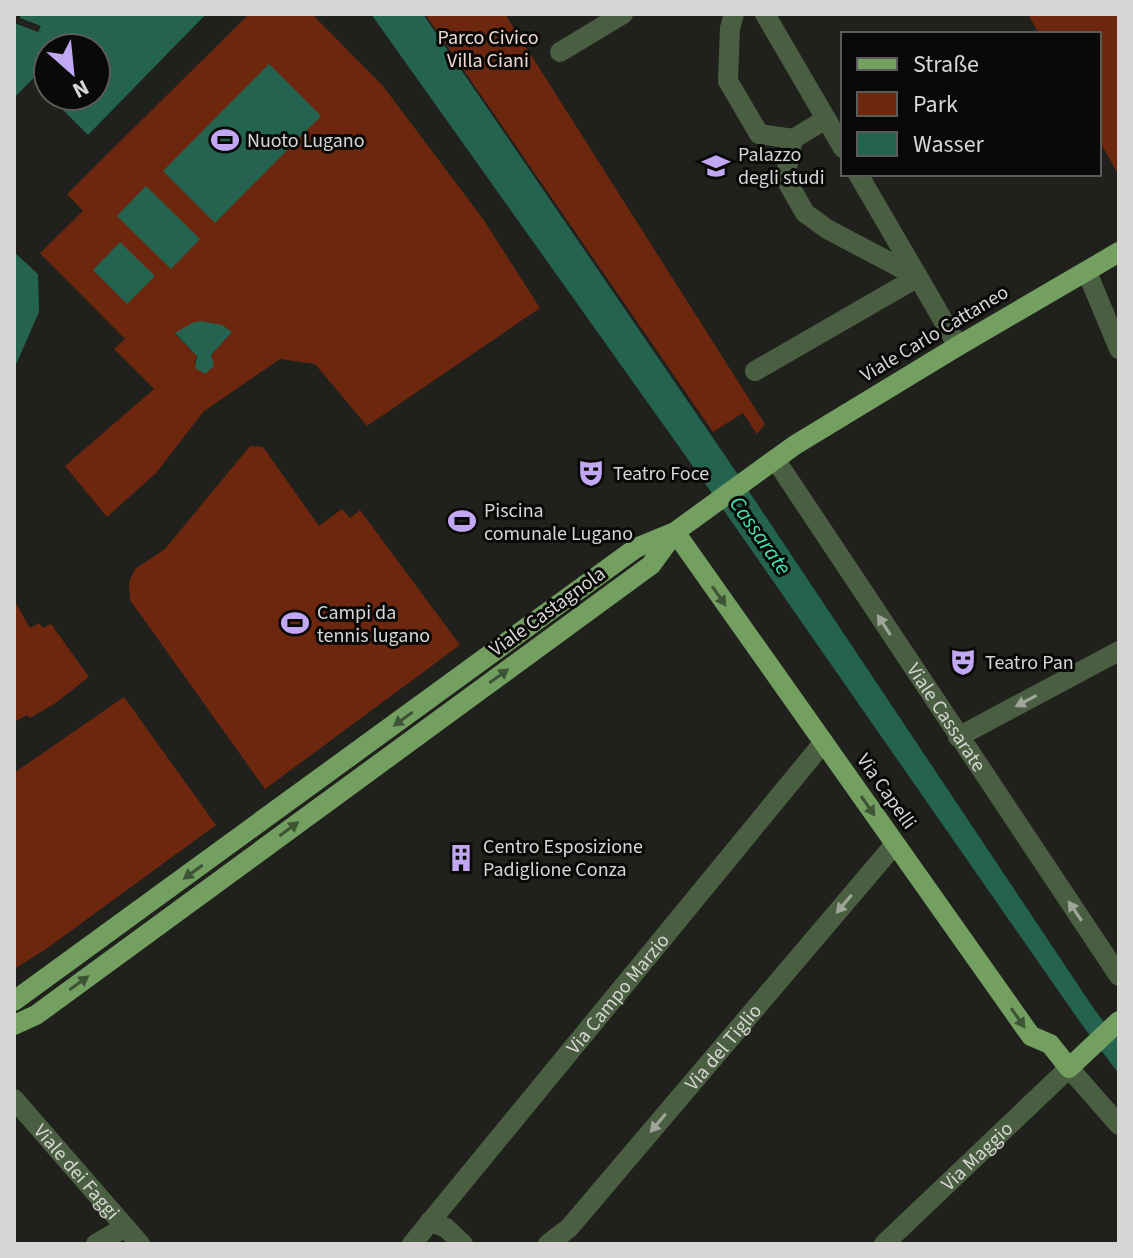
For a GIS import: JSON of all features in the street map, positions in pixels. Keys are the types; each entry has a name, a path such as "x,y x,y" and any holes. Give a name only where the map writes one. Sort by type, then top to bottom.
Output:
{"main road":[{"name":"Viale Carlo Cattaneo","path":"675,532 824,426 1119,252"},
{"name":"Via Capelli","path":"675,532 1031,1036 1050,1044 1069,1068"},
{"name":"Viale Castagnola","path":"14,1001 636,548 675,532"},
{"name":"Viale Castagnola","path":"14,1025 36,1015 651,565 675,532"},
{"path":"1069,1068 1119,1021"}],"street":[{"path":"560,52 623,14"},
{"path":"734,14 730,28 728,81 759,134 793,139 826,119"},
{"path":"765,14 841,145"},
{"path":"793,139 785,178 805,213 827,229 918,277"},
{"path":"859,176 958,346"},
{"path":"1087,272 1119,349"},
{"path":"755,371 918,277"},
{"name":"Viale Cassarate","path":"775,459 1119,976"},
{"path":"958,737 1119,651"},
{"name":"Via Campo Marzio","path":"412,1244 823,743"},
{"name":"Via del Tiglio","path":"548,1244 569,1228 895,844"},
{"path":"1069,1068 1119,1125"},
{"name":"Via Maggio","path":"884,1244 1069,1068"},
{"name":"Viale dei Faggi","path":"14,1099 140,1244"},
{"path":"430,1221 446,1228 463,1244"},
{"path":"96,1244 125,1227"}],"green space":[{"path":"249,14 312,14 383,86 483,219 540,308 367,426 315,364 280,359 204,411 156,473 107,517 65,466 154,389 114,349 125,339 40,253 83,211 67,194","holes":["232,332 211,355 194,363 197,356 175,334"]},
{"name":"Parco Civico Villa Ciani","path":"425,14 505,14 765,424 757,434 743,413 713,432"},
{"path":"1028,14 1119,14 1119,176 1101,144 1101,32 1038,32"},
{"name":"Campi da tennis lugano","path":"250,446 263,447 319,526 342,509 350,518 360,510 460,645 265,789 130,600 129,582 135,569 165,549"},
{"path":"14,600 30,628 39,623 43,628 51,624 89,677 54,704 30,718 27,715 14,722"},
{"path":"124,697 216,825 14,969 14,773"}],"water":[{"path":"21,14 206,14 112,110 112,32 38,32 41,26 20,18"},
{"name":"Cassarate","path":"371,14 423,14 728,460 1094,1009 1119,1041 1119,1074 702,479"},
{"path":"14,23 38,32 32,32 32,79 14,98"},
{"path":"269,64 321,116 215,223 163,171"},
{"path":"65,112 110,112 88,135"},
{"path":"146,186 200,239 171,269 117,216"},
{"path":"120,242 155,276 127,304 93,270"},
{"path":"14,252 38,274 39,312 14,369"},
{"path":"201,321 222,325 232,332 211,355 214,366 205,374 195,368 197,356 175,333"}],"place":[{"name":"Nuoto Lugano","path":"225,140"},
{"name":"Palazzo degli studi","path":"716,166"},
{"name":"Teatro Foce","path":"591,473"},
{"name":"Piscina comunale Lugano","path":"462,521"},
{"name":"Campi da tennis lugano","path":"295,623"},
{"name":"Teatro Pan","path":"963,662"},
{"name":"Centro Esposizione Padiglione Conza","path":"461,858"}]}
